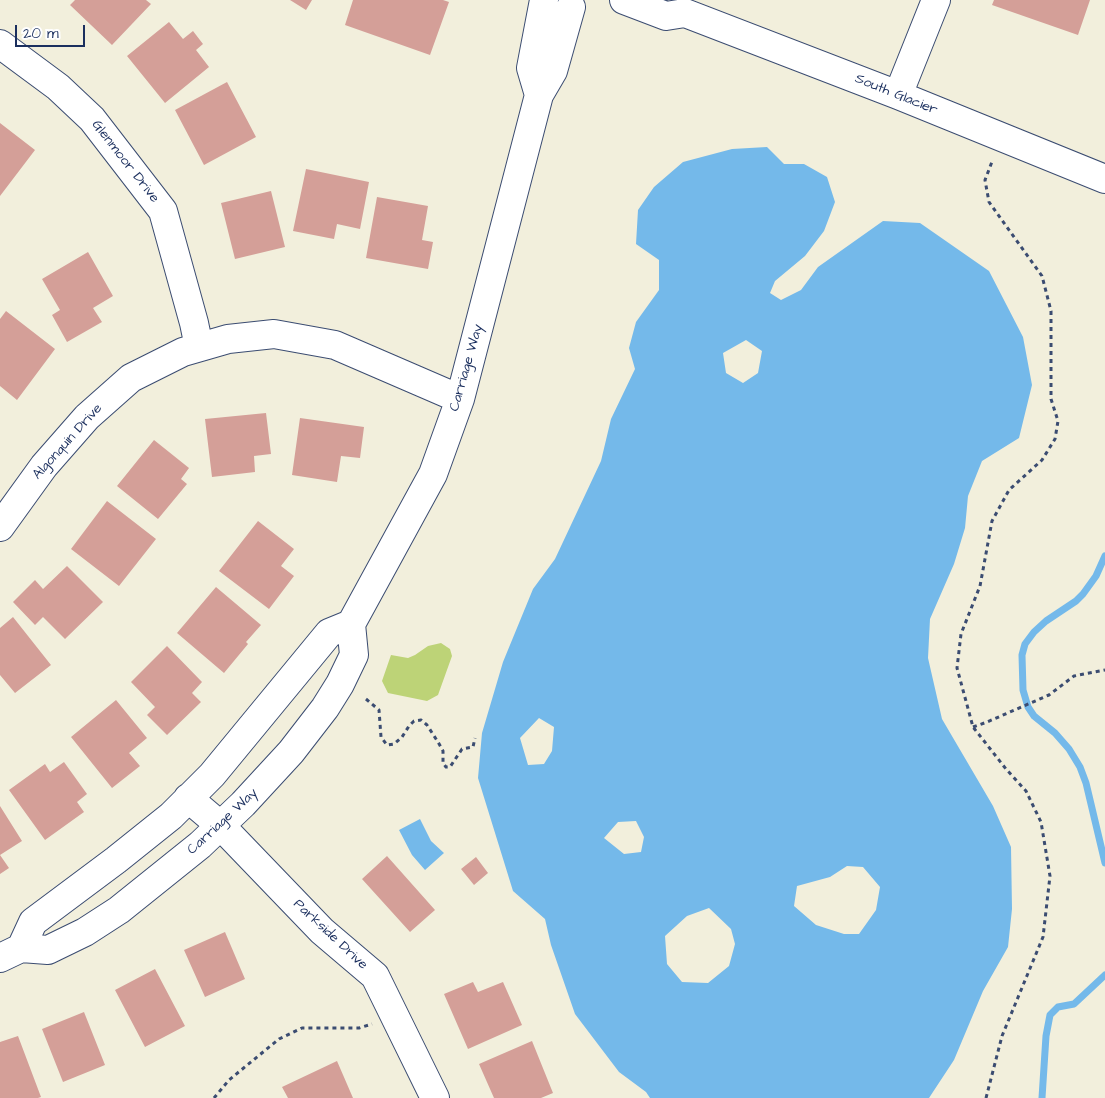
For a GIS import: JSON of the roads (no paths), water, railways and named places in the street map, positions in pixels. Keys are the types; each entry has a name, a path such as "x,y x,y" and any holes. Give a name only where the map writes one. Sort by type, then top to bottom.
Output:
{"street":[{"path":"539,95 531,68 544,0"},
{"name":"South Glacier","path":"624,0 666,16 680,7 1105,179"},
{"name":"Carriage Way","path":"11,953 48,950 85,932 119,910 222,826 254,794 326,708 354,655 351,624 433,474 460,399 539,95 553,71 570,2"},
{"path":"898,95 929,2"},
{"name":"Glenmoor Drive","path":"0,44 58,86 92,119 163,211 194,322 198,347"},
{"name":"Algonquin Drive","path":"0,527 44,466 94,410 131,378 183,352 198,347 228,339 274,334 335,345 460,399"},
{"name":"Carriage Way","path":"11,953 34,922 171,816 212,775 329,633 351,624"},
{"name":"Parkside Drive","path":"188,798 222,826 322,931 375,976 435,1098"}],"water":[{"path":"767,147 784,164 804,164 827,177 835,202 824,231 805,256 775,281 770,293 781,300 801,290 818,267 883,221 920,223 989,271 1023,337 1032,385 1019,438 982,461 968,496 965,528 954,564 930,619 928,658 942,719 993,806 1011,847 1012,909 1008,947 983,991 954,1060 929,1098 650,1098 646,1092 619,1072 575,1014 551,945 545,919 513,891 478,778 482,733 503,662 533,589 555,559 601,461 611,419 635,369 629,348 636,322 659,290 659,260 636,244 638,210 654,187 683,162 732,149","holes":["746,340 762,351 758,373 743,383 726,373 723,353","539,718 554,727 552,751 544,764 528,765 520,738","636,821 644,837 641,852 624,854 604,838 618,822","847,866 863,867 880,887 876,910 859,934 844,934 816,925 794,906 797,886 830,877","709,908 731,929 735,944 729,966 708,983 682,982 667,964 665,936 687,916"]},
{"path":"420,819 431,841 444,853 425,870 412,855 399,830"}],"waterway":[{"path":"1105,556 1096,576 1083,594 1034,632 1025,644 1022,655 1023,690 1028,707 1034,716 1055,733 1069,749 1080,767 1086,783 1105,863"},
{"path":"1042,1098 1046,1036 1050,1015 1058,1007 1074,1004 1105,975"}]}
